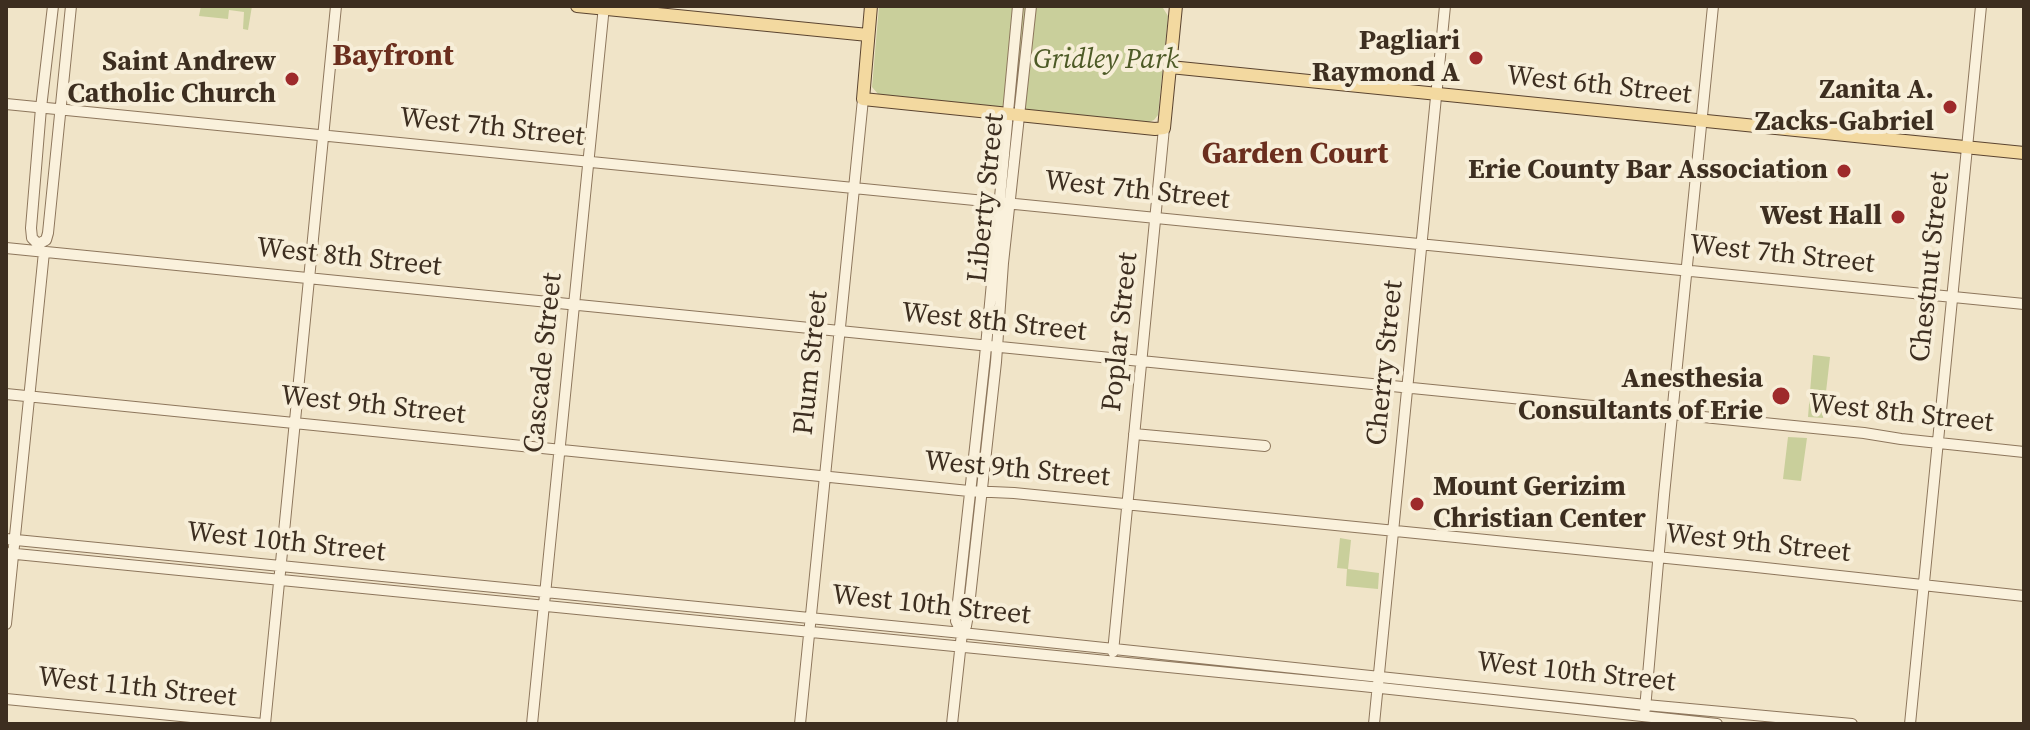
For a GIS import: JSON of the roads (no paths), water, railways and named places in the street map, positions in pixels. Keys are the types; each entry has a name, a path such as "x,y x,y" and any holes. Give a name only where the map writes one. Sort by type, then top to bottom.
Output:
{"main road":[{"path":"577,6 868,35"},
{"name":"Plum Street","path":"863,99 871,6"},
{"name":"Poplar Street","path":"1164,128 1176,6"},
{"name":"West 6th Street","path":"1170,67 2024,153"},
{"path":"863,99 1164,128"}],"street":[{"path":"39,249 32,238 31,228 53,6"},
{"path":"6,624 10,540 29,396 39,249 48,233 71,6"},
{"path":"264,724 336,6"},
{"name":"Liberty Street","path":"1014,114 1018,6"},
{"name":"Liberty Street","path":"952,724 962,633 956,621 1003,263 1005,202 1014,114 1031,6"},
{"name":"Cherry Street","path":"1374,724 1445,6"},
{"path":"1645,711 1713,6"},
{"name":"Chestnut Street","path":"1910,724 1981,6"},
{"name":"Cascade Street","path":"532,724 603,7"},
{"name":"Plum Street","path":"800,724 863,99"},
{"name":"West 7th Street","path":"6,104 2024,304"},
{"name":"Poplar Street","path":"1112,662 1164,128"},
{"name":"West 8th Street","path":"6,248 1864,433 2024,452"},
{"name":"West 9th Street","path":"6,394 2024,596"},
{"path":"1134,434 1265,446"},
{"name":"West 10th Street","path":"10,540 962,633 1247,663 1378,682 1645,711 1852,724"},
{"name":"West 10th Street","path":"10,553 1245,675 1378,682"},
{"path":"146,566 148,554"},
{"path":"450,596 452,584"},
{"path":"678,619 679,606"},
{"path":"1245,675 1247,663"},
{"name":"West 11th Street","path":"6,699 264,724"},
{"name":"West 10th Street","path":"1645,711 1717,724"}],"place":[{"name":"Pagliari Raymond A","path":"1476,58"},
{"name":"Saint Andrew Catholic Church","path":"292,79"},
{"name":"Zanita A. Zacks-Gabriel","path":"1950,107"},
{"name":"Erie County Bar Association","path":"1844,171"},
{"name":"West Hall","path":"1898,217"},
{"name":"Anesthesia Consultants of Erie","path":"1781,396"},
{"name":"Mount Gerizim Christian Center","path":"1417,504"}],"district":[{"name":"Bayfront","path":"393,57"},
{"name":"Garden Court","path":"1295,155"}],"park label":[{"name":"Gridley Park","path":"1106,61"}]}
